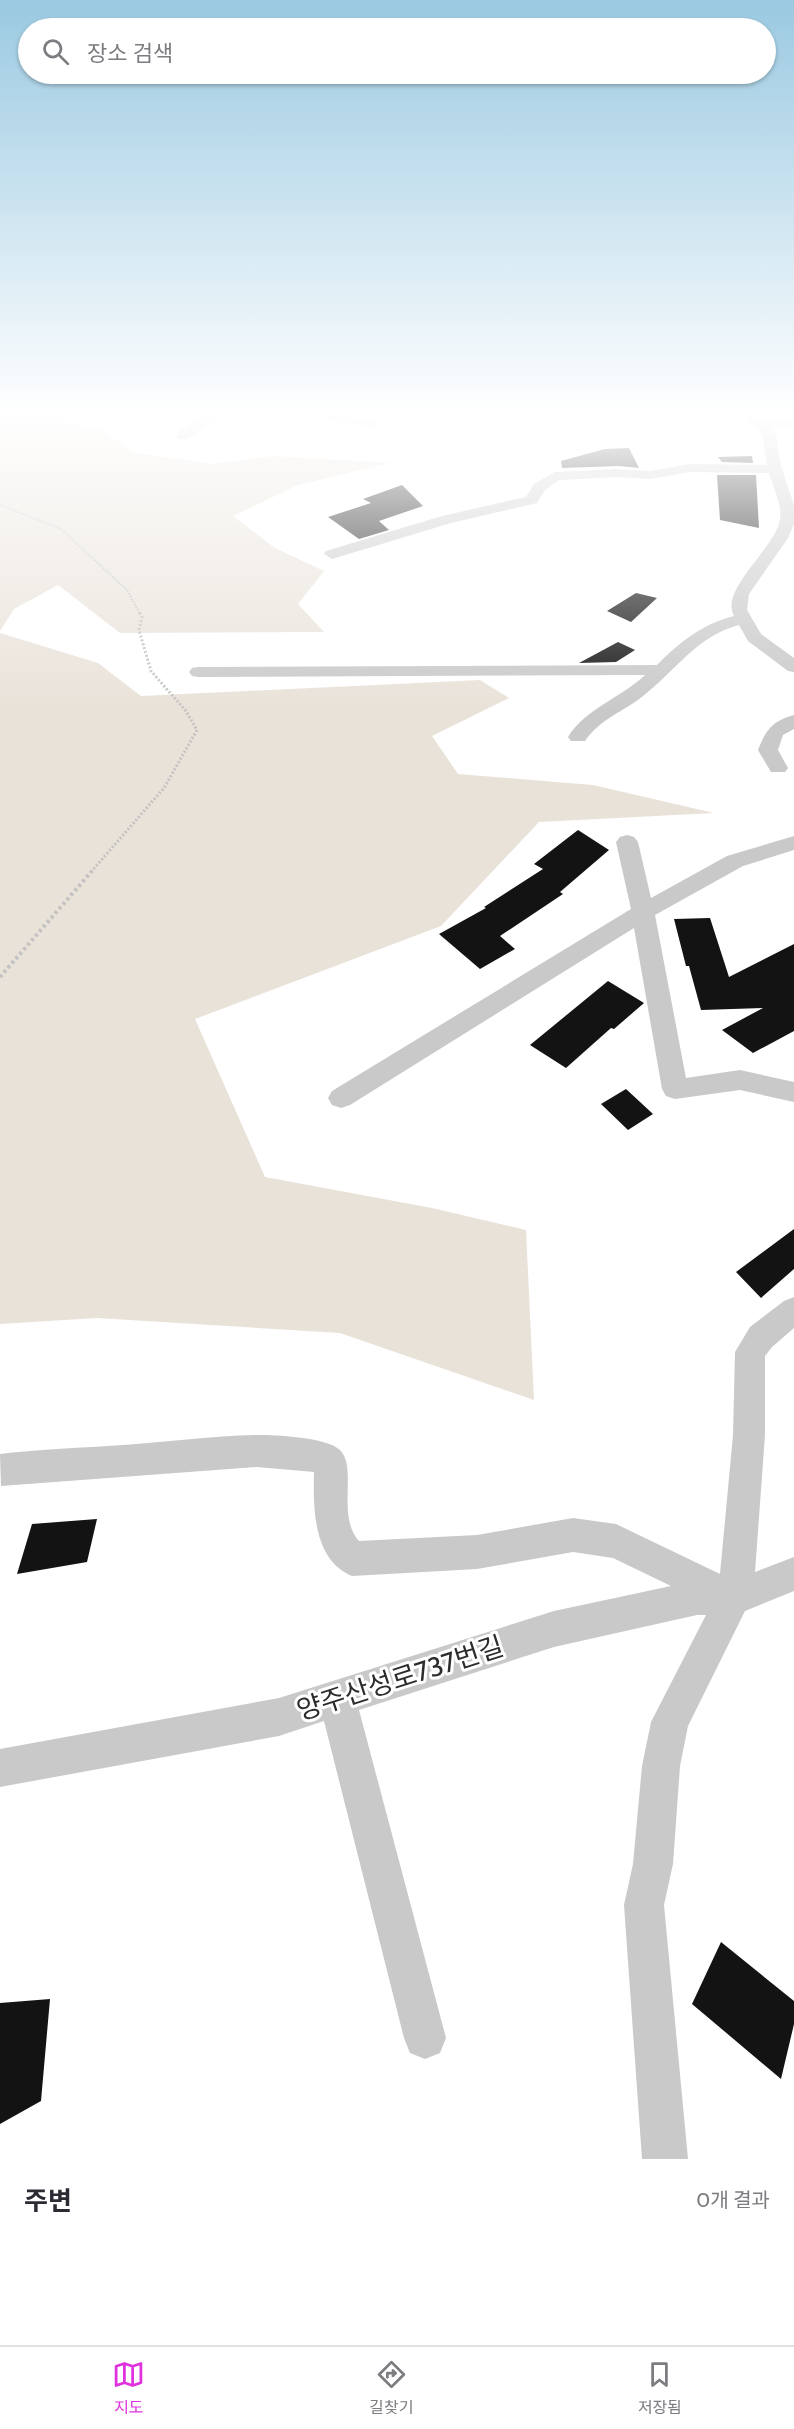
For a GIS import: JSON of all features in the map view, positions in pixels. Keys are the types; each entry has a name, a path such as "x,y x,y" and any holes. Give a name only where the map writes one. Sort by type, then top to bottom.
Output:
{"street":[{"path":"332,554 447,519 484,511"},
{"path":"787,511 787,522 780,538 741,594 739,610 743,620 762,645 794,667"},
{"path":"578,737 582,729 602,712 622,702 663,670 688,644 717,626 743,620"},
{"path":"198,672 663,670"},
{"path":"778,768 768,750 775,732 794,721"},
{"path":"627,842 643,912 675,1089 740,1080 794,1092"},
{"path":"341,1098 643,912 735,861 794,843"},
{"path":"665,2159 644,1905 653,1864 661,1766 670,1722 733,1598 737,1580 749,1436 750,1352 761,1337 794,1310"},
{"path":"1,1470 257,1451 323,1457 331,1464 329,1506 340,1548 352,1559 477,1552 573,1535 616,1541 733,1598"},
{"path":"643,1610 660,1591 657,1571 649,1557"},
{"name":"양주산성로737번길","path":"0,1768 279,1717 554,1629 697,1598 733,1598 794,1574"},
{"path":"337,1698 425,2038"}],"path":[{"path":"0,977 164,788 197,730 186,711 152,671 139,630 142,617 127,590 61,530 14,511"}],"shaded area":[{"path":"0,511 244,511 233,516 275,548 324,571 298,604 324,632 120,633 58,585 14,609 0,631"},
{"path":"0,633 98,663 141,696 480,680 509,698 432,736 458,774 593,785 714,813 539,822 441,926 195,1019 265,1177 432,1208 526,1230 534,1400 340,1333 97,1318 0,1324"}],"building":[{"path":"347,511 409,511 379,521 389,530 359,539 328,517"},
{"path":"719,511 758,511 759,528 720,520"},
{"path":"636,593 657,598 631,622 607,611"},
{"path":"618,642 635,650 616,662 579,663"},
{"path":"578,830 609,850 560,892 563,894 500,936 515,949 480,969 439,934 486,908 484,907 543,869 534,864"},
{"path":"710,918 729,977 794,944 794,1031 753,1053 722,1030 763,1008 701,1010 689,966 686,966 674,919"},
{"path":"608,981 644,1003 614,1029 611,1028 566,1068 530,1045"},
{"path":"626,1089 653,1114 628,1130 601,1104"},
{"path":"794,1229 794,1269 761,1298 736,1272"},
{"path":"97,1519 87,1562 17,1574 32,1524"},
{"path":"721,1942 794,2001 794,2024 781,2079 692,2004"},
{"path":"50,1999 41,2101 0,2124 0,2003"}]}
